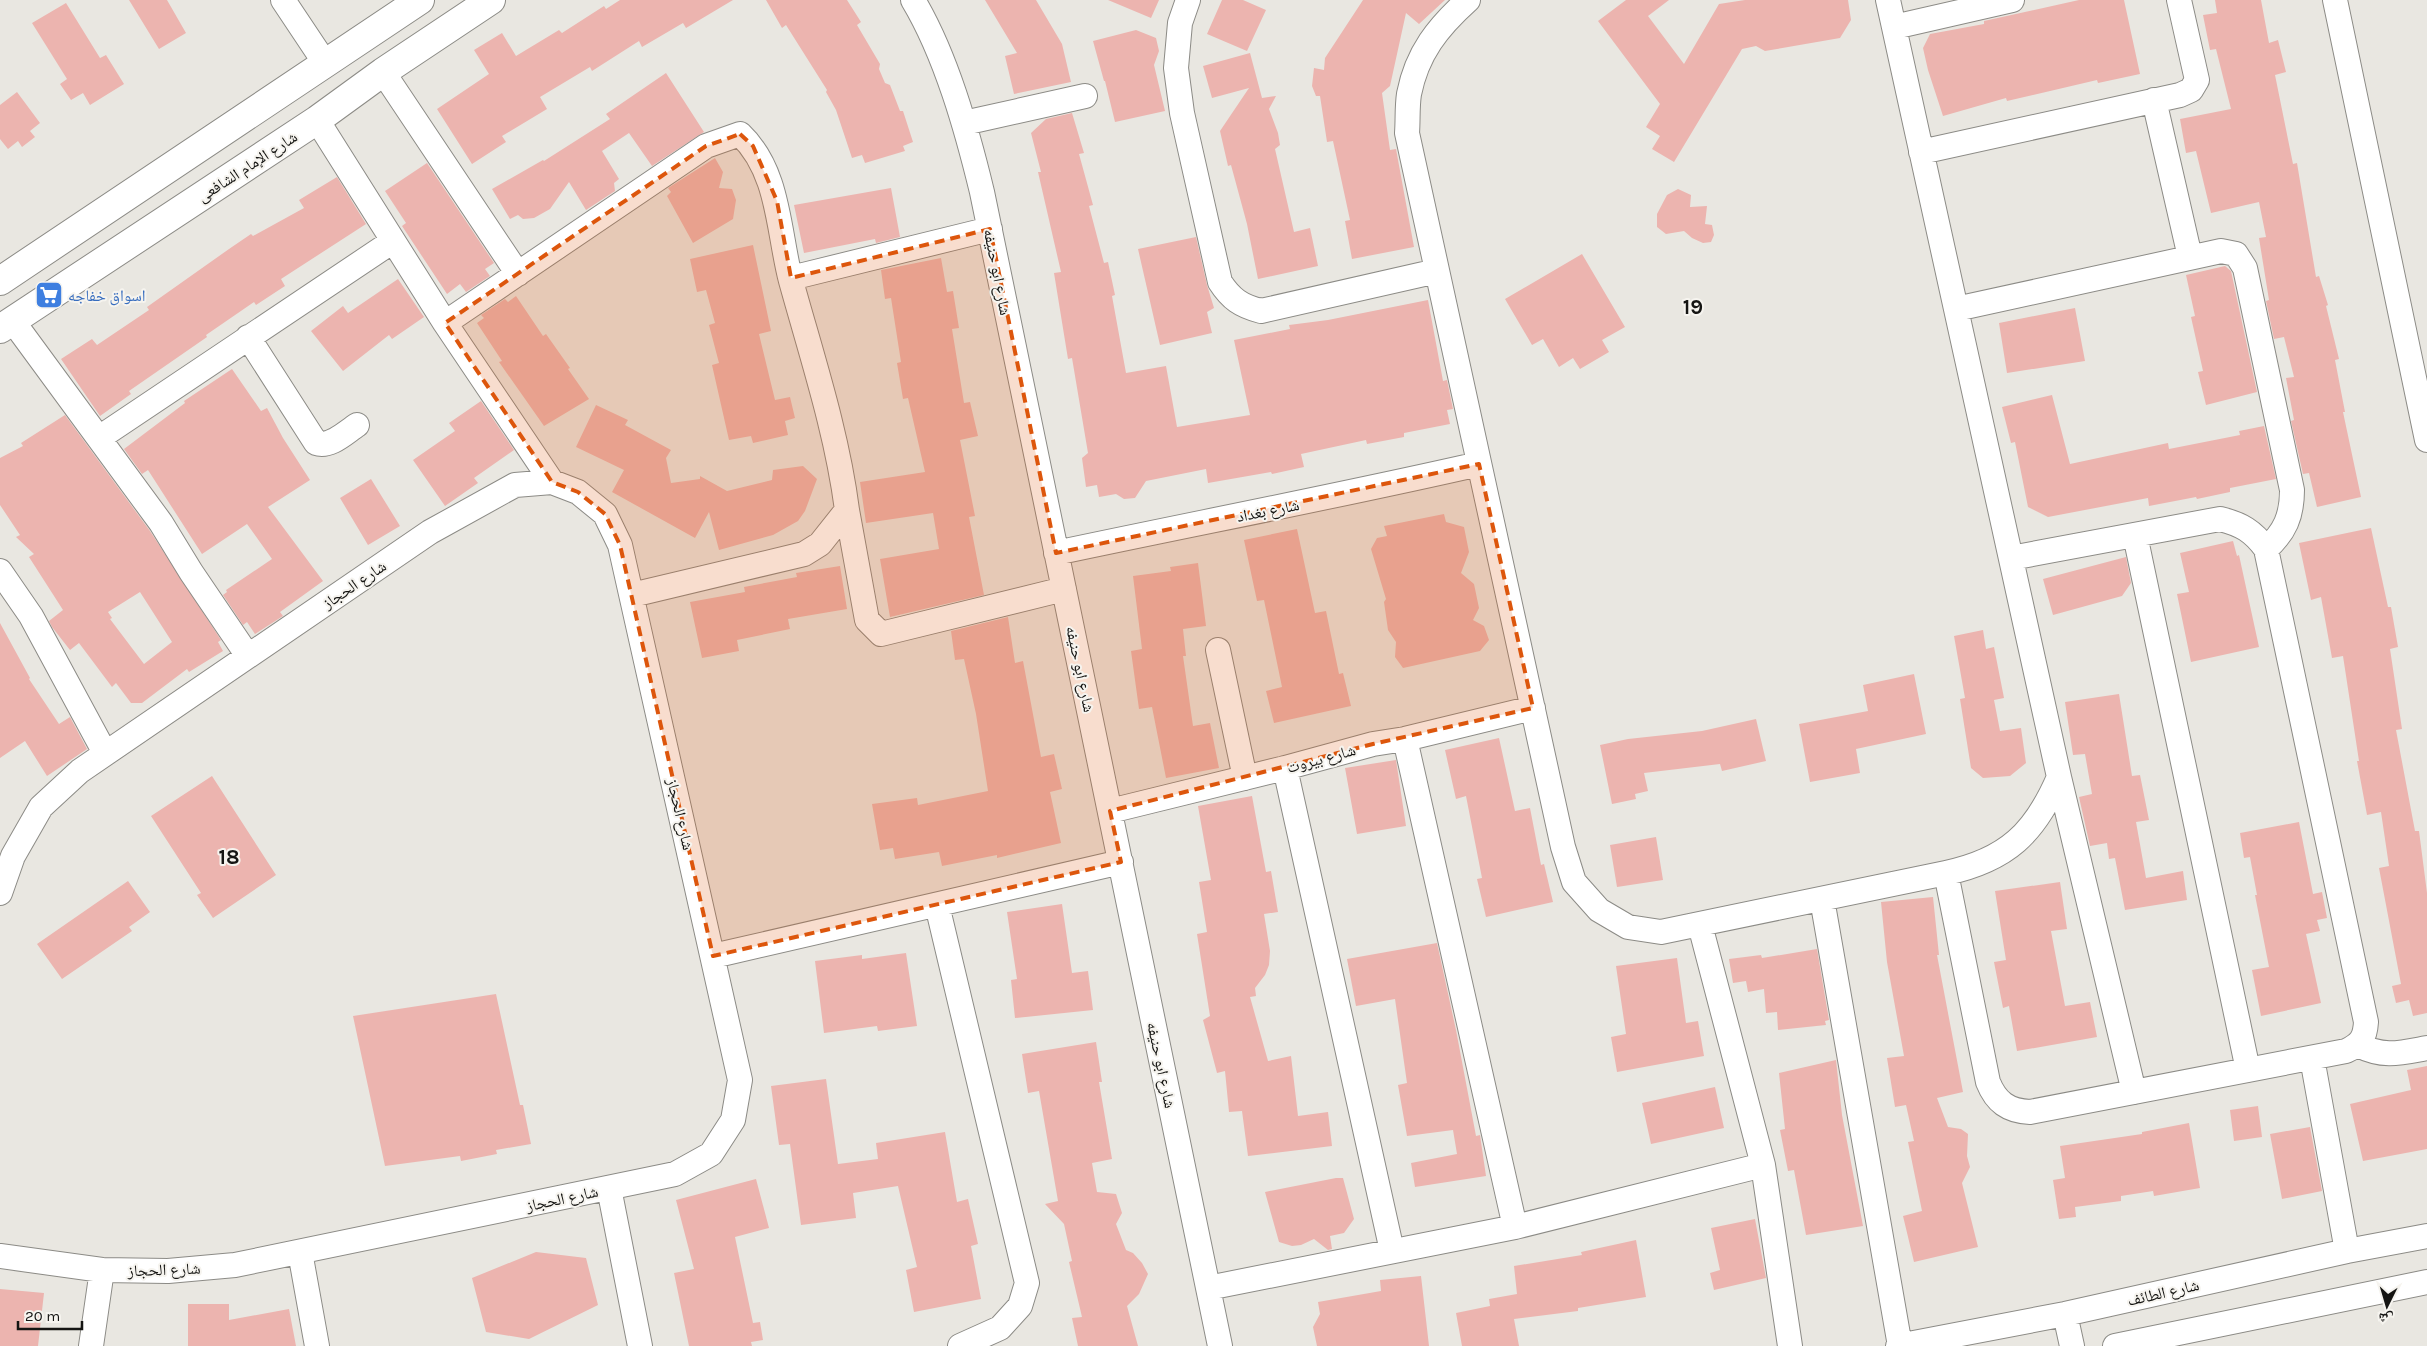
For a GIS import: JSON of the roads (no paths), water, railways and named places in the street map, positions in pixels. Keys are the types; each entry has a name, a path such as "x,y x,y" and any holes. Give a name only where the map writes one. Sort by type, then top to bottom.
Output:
{"street":[{"path":"283,0 325,63"},
{"path":"0,282 420,0"},
{"name":"شارع الإمام الشافعى","path":"6,324 317,120 491,0"},
{"name":"شارع ابو حنيفه","path":"913,0 942,63 964,123 980,183 1220,1346"},
{"path":"1188,0 1180,23 1176,68 1178,86 1182,113 1220,282 1230,297 1244,307 1261,311 1437,271"},
{"path":"1468,0 1442,24 1421,57 1409,94 1407,133 1563,847 1574,882 1598,910 1628,927 1661,932 1970,868 2000,854 2026,833 2046,807 2059,777"},
{"path":"1888,0 2059,777 2134,1092"},
{"path":"1894,27 2012,0"},
{"path":"1921,152 2191,90 2197,80 2180,0"},
{"path":"2335,0 2427,440"},
{"path":"384,72 518,274"},
{"path":"964,123 1084,96"},
{"path":"2154,100 2190,257"},
{"path":"317,120 446,323 552,482"},
{"path":"446,323 706,146 740,134 753,146 776,201 791,278 837,450 867,620 881,634 1064,589"},
{"path":"791,278 990,230"},
{"path":"100,438 393,241"},
{"path":"1956,309 2190,257 2221,251 2236,254 2245,268 2292,490 2292,507 2287,524 2278,538 2266,550"},
{"path":"6,324 100,438 161,523 191,572 248,656"},
{"path":"248,337 316,443 322,445 329,443 357,425"},
{"name":"شارع بغداد","path":"1056,554 1321,500 1479,464"},
{"name":"شارع الحجاز","path":"0,893 13,856 41,808 80,771 430,532 515,485 552,482 578,492 605,514 620,545 740,1080 734,1120 711,1154 675,1174 234,1265 187,1269 102,1270 0,1256"},
{"path":"632,595 804,554 820,544 847,510"},
{"path":"1946,873 1988,1082 1993,1095 2003,1105 2016,1111 2030,1112 2346,1051 2358,1045 2365,1035 2366,1022 2266,550 2255,534 2238,524 2220,519 2011,558"},
{"path":"2135,535 2248,1070"},
{"path":"0,571 31,616 105,753"},
{"path":"1218,650 1245,778"},
{"name":"شارع بيروت","path":"1110,811 1285,768 1373,744 1406,739 1533,708"},
{"path":"1406,739 1515,1227"},
{"path":"1285,768 1392,1251"},
{"path":"713,956 1121,862"},
{"path":"1822,899 1899,1346"},
{"path":"937,904 1027,1283 1020,1306 1000,1328 960,1346"},
{"path":"1700,925 1764,1166 1790,1346"},
{"path":"2358,1045 2368,1050 2390,1055 2427,1048"},
{"path":"2312,1058 2347,1251"},
{"path":"1208,1288 1515,1227 1764,1166"},
{"path":"609,1188 640,1346"},
{"name":"شارع الطائف","path":"1899,1346 2065,1314 2347,1251 2427,1236"},
{"path":"300,1252 317,1346"},
{"path":"91,1346 102,1270"},
{"path":"2116,1346 2427,1282"},
{"path":"2065,1314 2072,1346"}],"place":[{"name":"اسواق خفاجه","path":"49,295"}],"district":[{"name":"19","path":"1693,307"},
{"name":"18","path":"229,857"}]}
